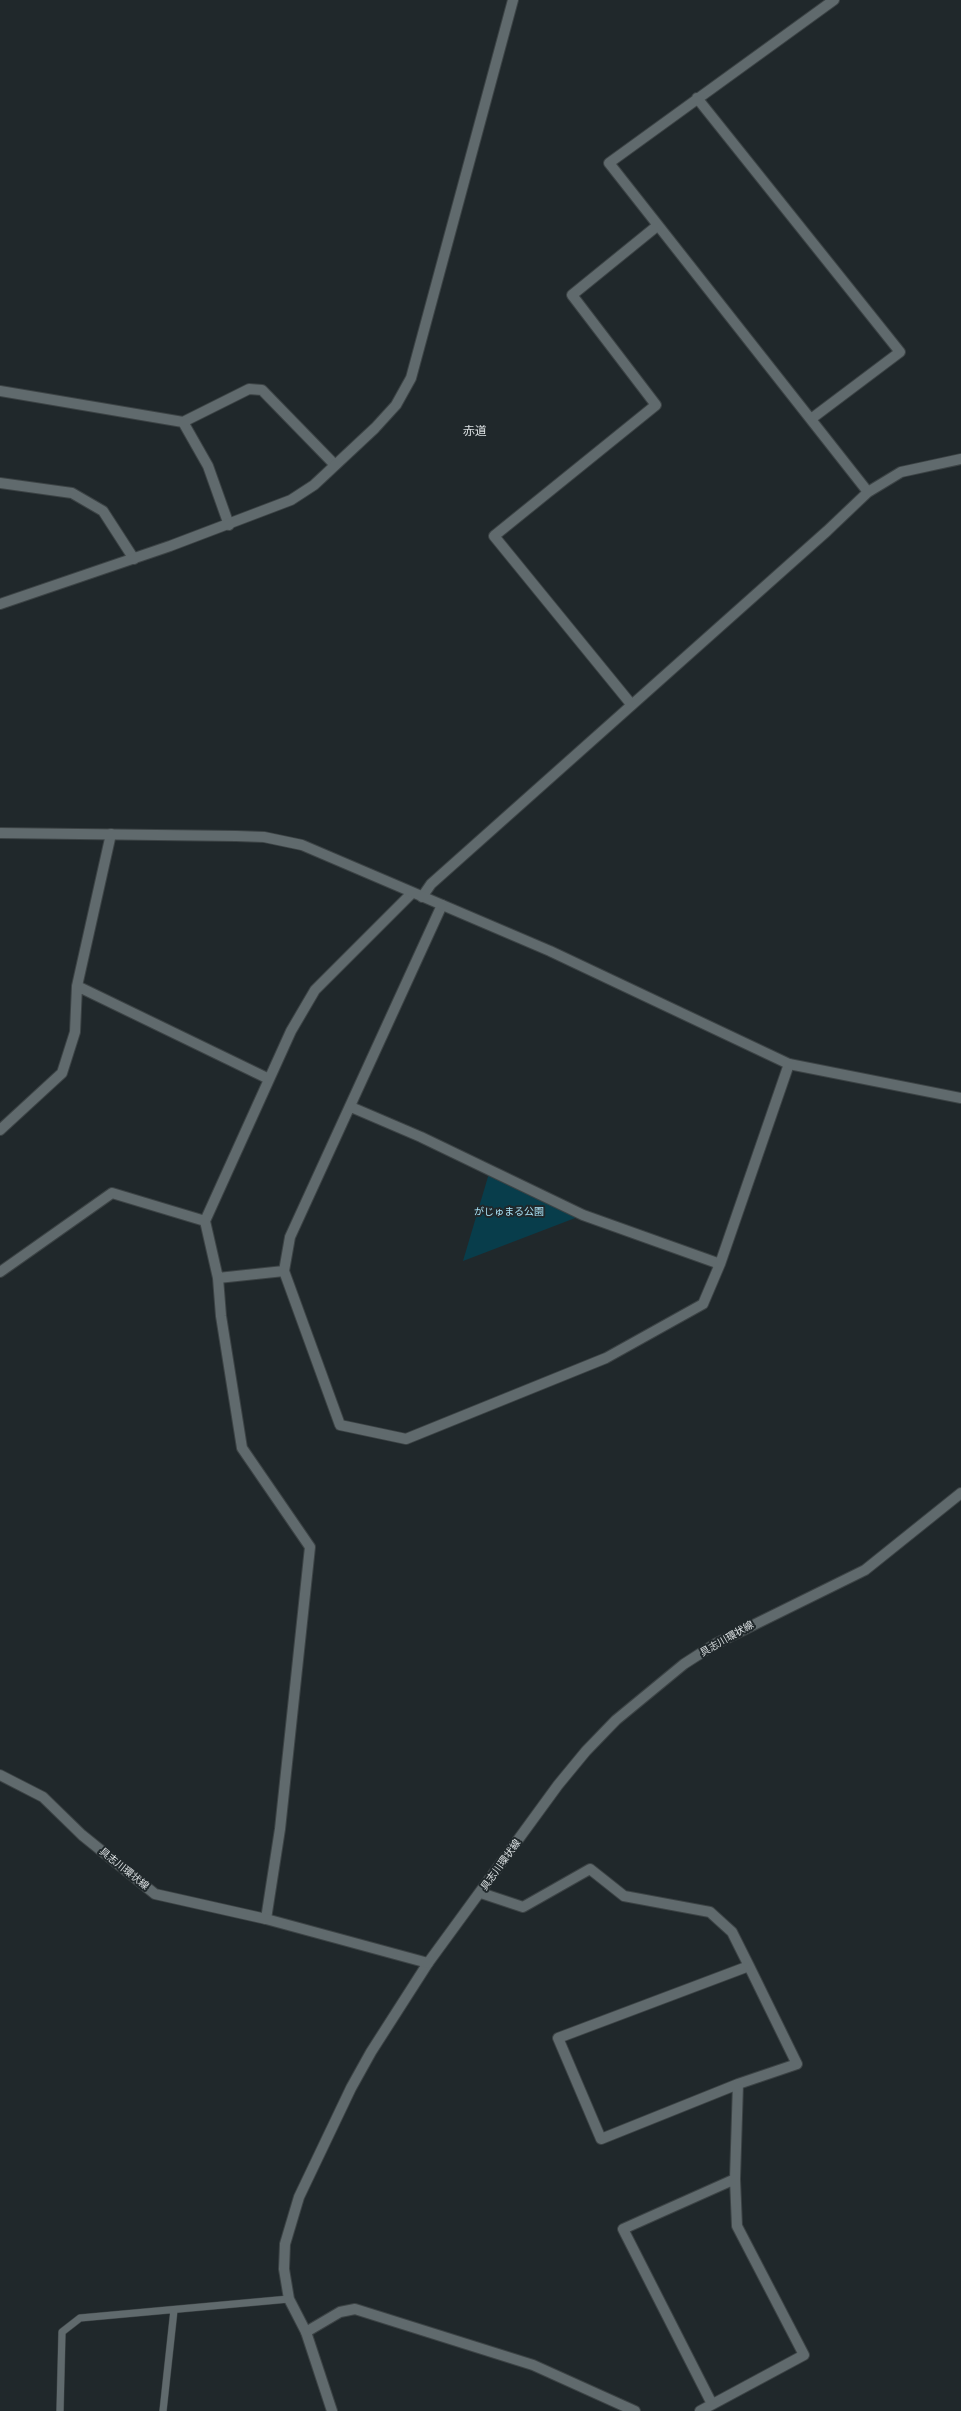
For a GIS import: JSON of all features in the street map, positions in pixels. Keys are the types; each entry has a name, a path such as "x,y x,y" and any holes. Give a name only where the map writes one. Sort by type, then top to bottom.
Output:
{"street":[{"path":"0,604 134,559 229,525 291,500 314,485 396,405 411,378 512,0"},
{"path":"834,0 609,163 657,226 868,492"},
{"path":"697,98 900,352 811,419"},
{"path":"631,704 494,536 656,405 572,295 657,226"},
{"path":"0,391 182,422 249,389 262,390 335,465"},
{"path":"182,422 208,466 229,525"},
{"path":"422,897 431,884 631,704 827,531 868,492 901,472 961,459"},
{"path":"0,483 72,493 103,511 134,559"},
{"path":"0,833 236,836 285,841 322,852 412,893 550,951 789,1064 961,1098"},
{"path":"0,1130 62,1073 75,1032 77,986 111,834"},
{"path":"266,1919 280,1829 310,1547 242,1448 221,1316 218,1278 205,1220 291,1031 315,990 404,904 412,893"},
{"path":"442,905 351,1107 290,1237 284,1271 340,1425 406,1439 606,1358 703,1304 720,1264 789,1064"},
{"path":"77,986 269,1079"},
{"path":"351,1107 421,1137 583,1215 720,1264"},
{"path":"0,1272 112,1193 205,1220"},
{"path":"218,1278 284,1271"},
{"name":"具志川環状線","path":"0,1775 43,1797 82,1835 155,1894 266,1919 428,1964 558,1785 586,1751 616,1720 648,1692 715,1644 865,1570 961,1493"},
{"path":"481,1893 524,1907 590,1869 624,1896 710,1912 732,1932 749,1966 797,2064 738,2084 601,2139 558,2038 749,1966"},
{"path":"332,2411 306,2332 289,2299 284,2269 285,2244 300,2197 354,2082 371,2052 428,1964"},
{"path":"700,2411 804,2355 737,2226 735,2179 738,2084"},
{"path":"712,2404 623,2229 735,2179"},
{"path":"306,2332 340,2312 355,2309 533,2364 635,2411"}],"lane":[{"path":"60,2411 62,2332 80,2318 289,2299"},
{"path":"163,2411 174,2310"}],"green space":[{"name":"がじゅまる公園","path":"490,1170 583,1215 463,1261"}],"district":[{"name":"赤道","path":"475,431"}]}
